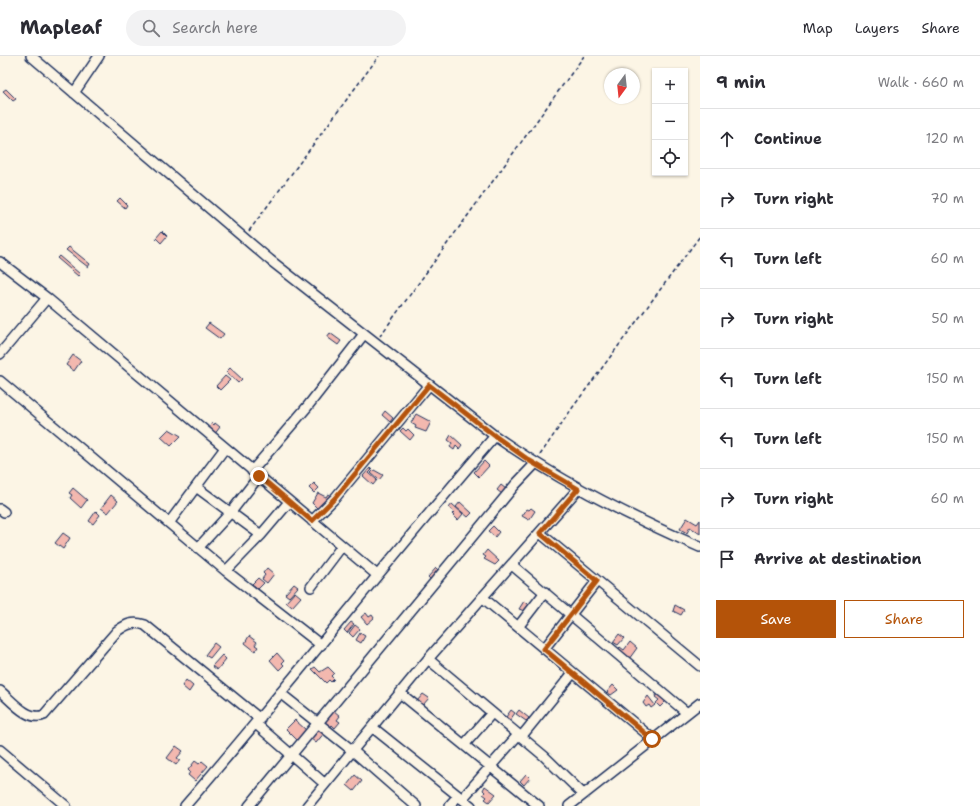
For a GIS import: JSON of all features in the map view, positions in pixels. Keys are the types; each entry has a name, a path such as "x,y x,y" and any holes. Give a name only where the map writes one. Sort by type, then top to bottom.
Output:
{"street":[{"path":"31,56 244,237 364,334 495,436 535,464 578,489 644,522 700,547"},
{"path":"74,93 99,56"},
{"path":"0,262 47,298 377,576"},
{"path":"0,354 47,298"},
{"path":"198,548 231,512 255,474 364,334"},
{"path":"0,381 198,548 321,645"},
{"path":"312,521 335,498 429,385"},
{"path":"185,806 258,722 280,693 495,436"},
{"path":"169,523 225,448"},
{"path":"248,806 292,756 318,722 535,464"},
{"path":"196,488 219,506 231,512 261,534"},
{"path":"307,806 428,659 578,489"},
{"path":"226,571 261,534 288,502"},
{"path":"540,533 700,666"},
{"path":"311,587 342,546"},
{"path":"512,565 687,713"},
{"path":"544,649 597,581"},
{"path":"518,627 544,592"},
{"path":"482,597 652,739"},
{"path":"0,691 25,712 37,716 44,715 117,631 126,625 137,623 145,625 258,722 292,756 325,784"},
{"path":"428,659 544,756 583,794"},
{"path":"449,806 460,798 520,736 573,673"},
{"path":"280,693 353,751 416,806"},
{"path":"400,693 539,806"},
{"path":"569,806 652,739 700,703"},
{"path":"464,745 492,713"},
{"path":"372,727 470,806"},
{"path":"0,750 66,806"}],"path":[{"path":"244,237 379,56"},
{"path":"376,343 584,56"},
{"path":"535,464 573,407 700,236"}],"building":[{"path":"6,89 16,99 13,101 3,91"},
{"path":"120,198 127,205 125,208 117,201"},
{"path":"162,231 167,236 161,243 156,238"},
{"path":"69,247 90,264 88,267 66,250"},
{"path":"59,256 80,274 78,276 57,258"},
{"path":"209,323 224,334 220,339 205,328"},
{"path":"330,333 341,341 338,345 327,337"},
{"path":"73,355 81,361 74,371 66,365"},
{"path":"230,368 242,379 238,383 226,372"},
{"path":"225,376 230,380 220,390 216,386"},
{"path":"385,411 393,418 390,422 382,415"},
{"path":"416,414 431,422 426,432 415,428 416,426 411,423"},
{"path":"212,423 214,425 215,423 220,427 214,435 209,432 211,429 209,428"},
{"path":"403,428 406,431 408,429 414,435 410,440 400,431"},
{"path":"169,429 181,436 171,446 161,437"},
{"path":"451,435 462,445 459,449 456,446 454,450 450,447 452,443 448,440"},
{"path":"484,461 489,466 479,477 474,472"},
{"path":"370,468 372,470 369,473 377,480 373,485 363,476"},
{"path":"374,470 383,475 379,480 371,473"},
{"path":"314,483 319,488 314,493 309,488"},
{"path":"501,485 506,489 502,494 497,490"},
{"path":"73,488 87,500 81,508 70,498 72,495 69,493"},
{"path":"318,493 326,497 328,494 331,496 319,510 312,503"},
{"path":"111,495 118,501 108,513 101,508"},
{"path":"460,502 472,513 468,517 456,507"},
{"path":"452,504 463,514 458,520 452,514 454,512 449,508"},
{"path":"531,508 535,511 529,520 522,516 527,509 529,510"},
{"path":"96,511 100,515 93,524 89,521"},
{"path":"687,518 697,524 700,520 700,534 690,527 687,533 680,529"},
{"path":"493,526 499,532 495,537 488,531"},
{"path":"63,533 70,538 63,549 55,543"},
{"path":"487,550 499,561 495,565 484,559 486,557 483,555"},
{"path":"267,568 274,574 267,583 262,579 265,575 263,573"},
{"path":"436,568 439,571 431,580 428,577"},
{"path":"258,578 264,583 258,589 252,584"},
{"path":"294,584 298,587 289,597 285,594"},
{"path":"295,592 301,597 292,607 286,602"},
{"path":"524,601 531,606 527,612 519,609"},
{"path":"675,605 684,610 681,615 673,611"},
{"path":"366,613 369,617 372,615 374,618 367,624 361,617"},
{"path":"351,622 354,624 347,633 344,630"},
{"path":"355,625 360,629 353,637 349,633"},
{"path":"360,633 365,636 361,643 356,640"},
{"path":"619,634 624,638 618,645 613,642"},
{"path":"249,636 257,642 255,645 258,647 255,651 245,643"},
{"path":"630,642 637,648 629,659 617,650 620,647 624,650"},
{"path":"214,643 219,647 210,658 205,655"},
{"path":"277,653 284,661 282,663 284,665 279,670 270,660"},
{"path":"222,655 226,659 217,670 212,666"},
{"path":"315,667 320,672 328,667 334,673 331,676 334,679 331,682 329,680 326,683 312,669"},
{"path":"186,680 193,686 189,692 182,686"},
{"path":"613,685 618,690 611,695 607,692"},
{"path":"659,692 667,700 660,707 656,703 659,700 655,697"},
{"path":"423,694 429,698 423,705 417,701"},
{"path":"648,696 655,705 651,708 649,705 646,707 643,703"},
{"path":"333,710 340,716 337,720 340,722 335,728 332,725 329,729 322,724"},
{"path":"511,710 515,713 510,720 506,717"},
{"path":"519,710 529,718 526,721 516,714"},
{"path":"295,720 306,730 303,733 305,736 299,742 286,729"},
{"path":"319,727 325,732 316,743 310,738"},
{"path":"176,746 183,751 177,758 180,760 176,765 167,758"},
{"path":"195,761 199,764 202,761 208,766 195,781 188,775 190,772 188,770"},
{"path":"526,774 530,778 524,785 520,781"},
{"path":"355,775 362,781 354,791 347,785"},
{"path":"485,786 496,794 489,802 485,799 487,797 483,794 485,792 483,790"}],"route":[{"path":"259,476 312,521 335,498 429,385 530,461 578,489 540,533 597,581 571,617 544,649 652,739"}]}
